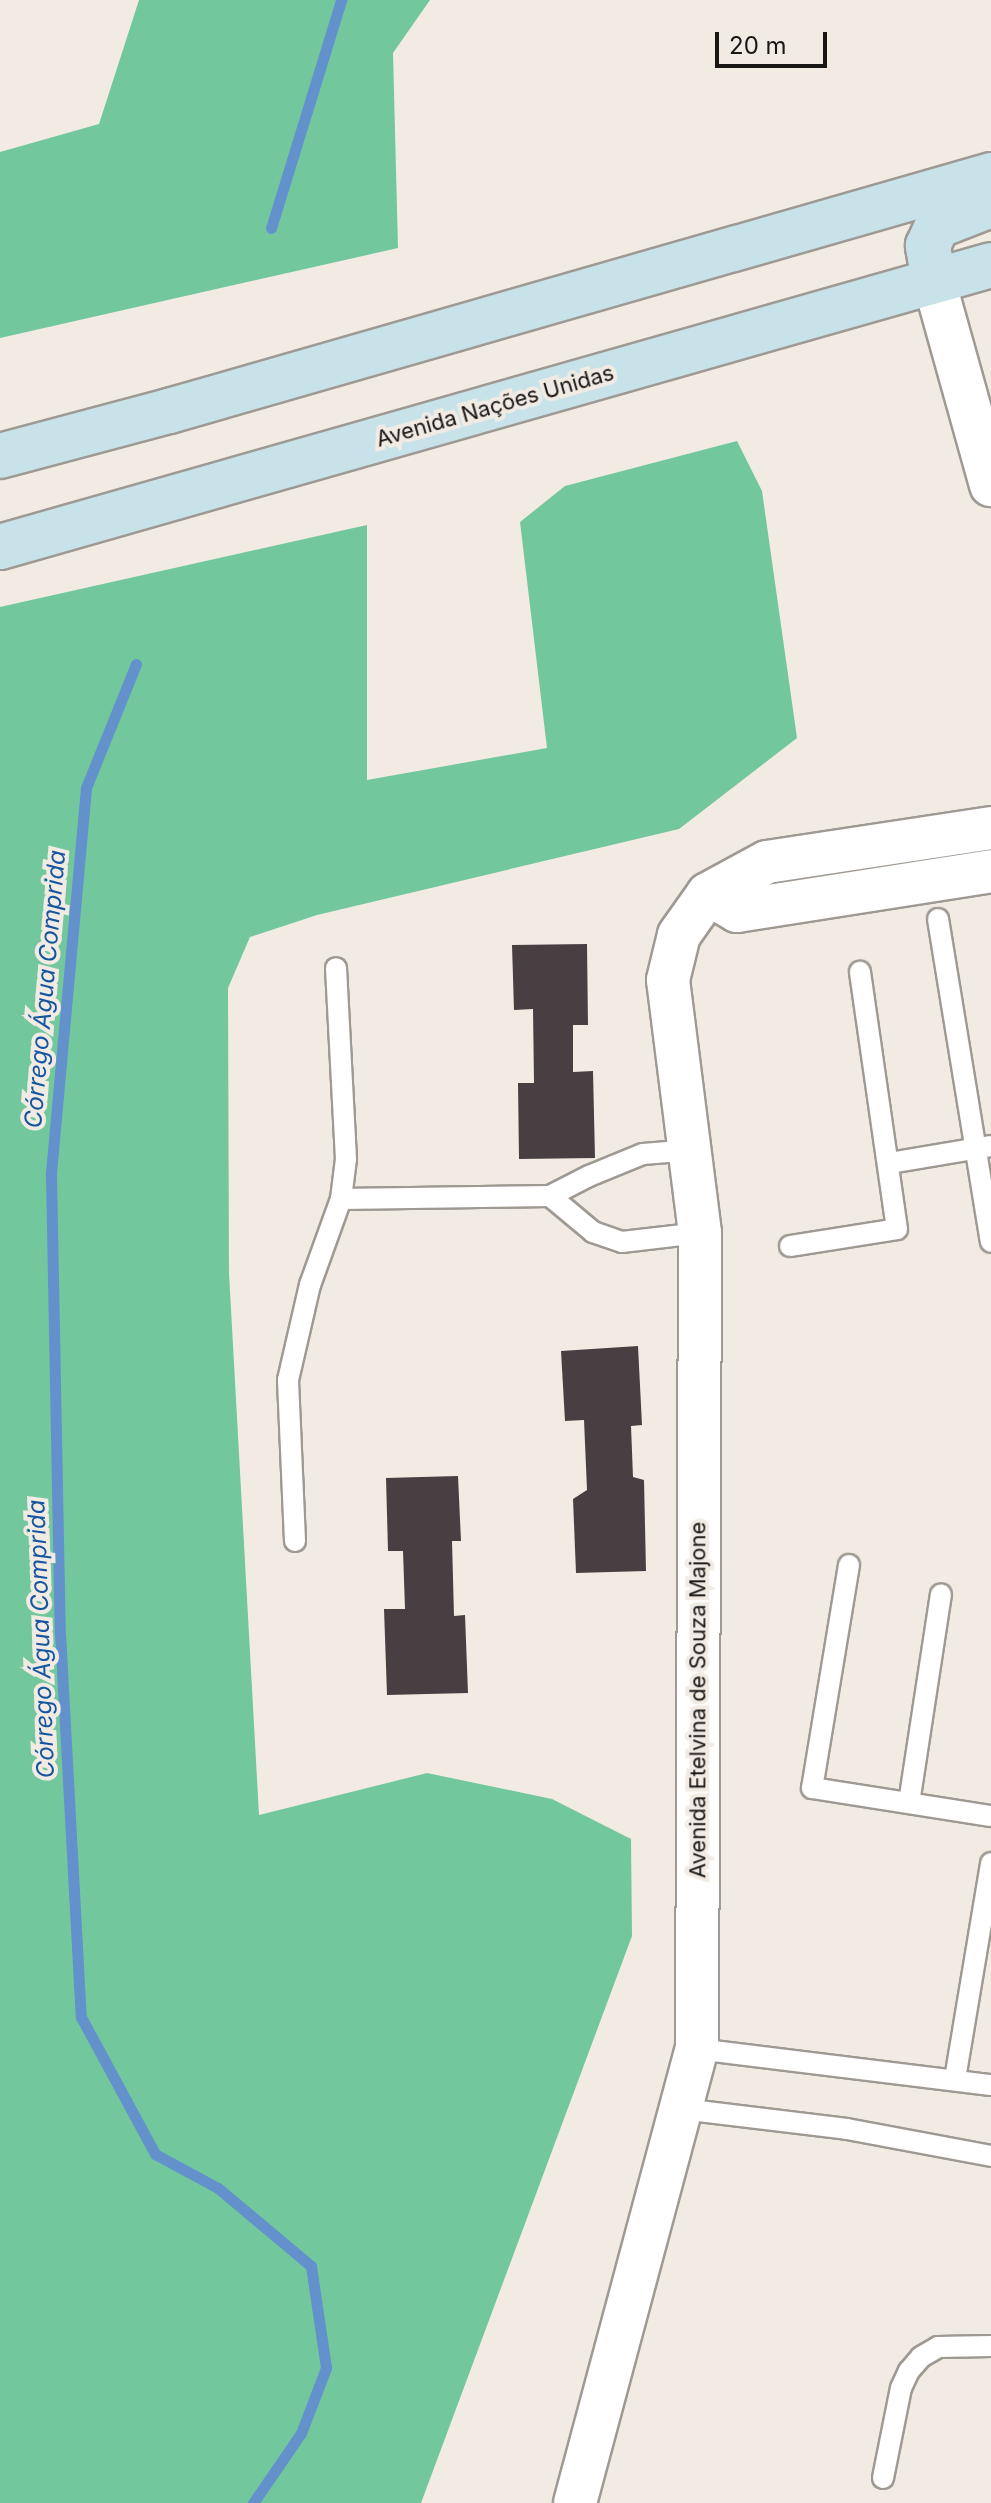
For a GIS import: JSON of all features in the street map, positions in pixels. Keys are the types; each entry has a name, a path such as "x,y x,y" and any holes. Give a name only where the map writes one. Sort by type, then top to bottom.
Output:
{"main road":[{"path":"0,456 991,175"},
{"path":"934,281 928,246 937,226 991,205"},
{"name":"Avenida Nações Unidas","path":"0,547 991,265"}],"street":[{"path":"934,281 991,485"},
{"path":"708,894 767,862 991,828"},
{"path":"708,894 737,911 991,871"},
{"name":"Avenida Etelvina de Souza Majone","path":"575,2503 697,2049 700,1233 692,1150 668,980 679,935 708,894"}],"lane":[{"path":"938,919 984,1146 991,1242"},
{"path":"295,1541 288,1380 310,1285 341,1199 346,1159 336,968"},
{"path":"790,1246 897,1229 890,1163 860,972"},
{"path":"890,1163 984,1146"},
{"path":"341,1199 550,1196 643,1154 692,1150"},
{"path":"550,1196 593,1232 622,1242 700,1233"},
{"path":"849,1565 812,1788 991,1816"},
{"path":"909,1803 941,1594"},
{"path":"955,2079 991,1863"},
{"path":"697,2049 991,2085"},
{"path":"682,2109 847,2129 991,2156"},
{"path":"883,2478 901,2388 909,2371 921,2357 938,2347 991,2346"}],"green space":[{"path":"139,0 430,0 393,53 398,248 0,338 0,152 99,124"},
{"path":"737,441 762,491 797,738 679,829 317,915 250,937 228,988 229,1273 259,1815 427,1773 552,1799 631,1839 632,1936 421,2503 0,2503 0,607 367,525 367,780 547,748 520,522 565,486"}],"building":[{"path":"587,944 588,1025 573,1025 573,1072 593,1071 595,1158 519,1159 518,1083 534,1083 533,1009 514,1010 512,945"},
{"path":"638,1346 642,1425 631,1426 633,1477 644,1480 646,1571 576,1573 573,1499 587,1490 584,1420 565,1421 561,1351"},
{"path":"458,1476 461,1541 452,1541 454,1616 465,1615 468,1693 387,1695 384,1609 405,1609 403,1551 388,1551 386,1478"}],"waterway":[{"name":"Córrego Água Comprida","path":"271,228 341,0"},
{"name":"Córrego Água Comprida","path":"136,664 86,788 51,1175 60,1633 81,2017 155,2154 218,2188 311,2266 326,2368 301,2433 253,2503"}]}
